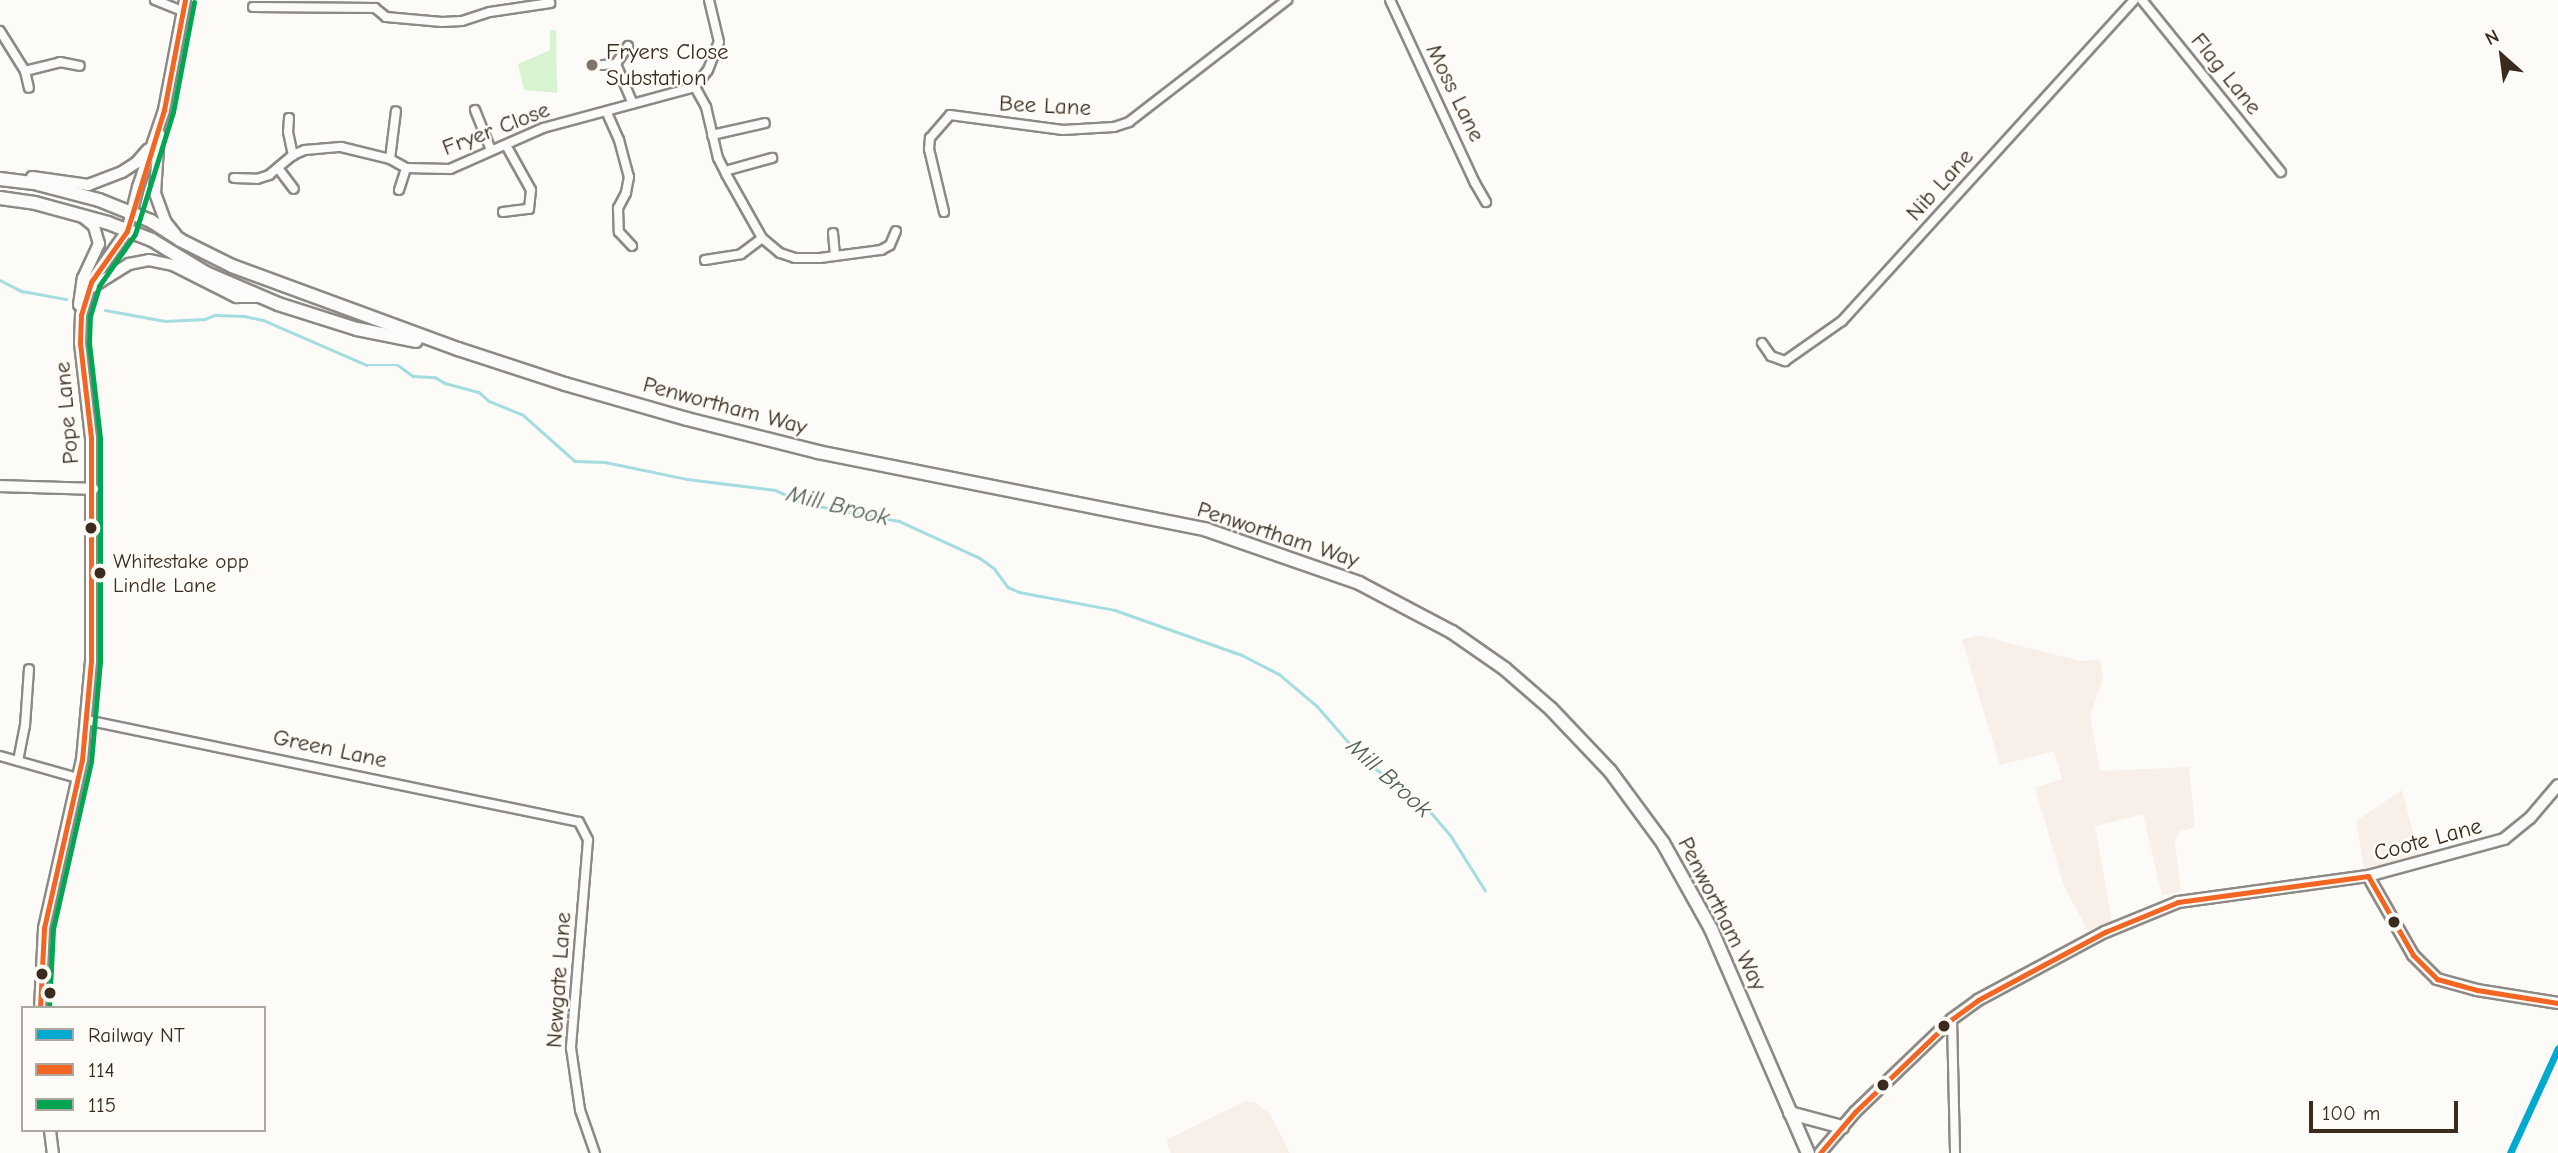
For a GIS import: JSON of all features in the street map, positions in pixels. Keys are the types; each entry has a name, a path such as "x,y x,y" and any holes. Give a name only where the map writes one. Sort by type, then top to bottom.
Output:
{"highway":[{"name":"Penwortham Way","path":"0,179 38,184 133,212 232,266 458,349 687,419 818,452 1207,530 1359,583 1452,632 1505,669 1551,709 1610,771 1663,843 1711,929 1808,1153"},
{"name":"Penwortham Way","path":"0,198 72,211 152,240 206,273 261,297 357,329 458,349"},
{"path":"1790,1112 1842,1127"}],"street":[{"path":"156,0 182,11"},
{"name":"Pope Lane","path":"40,1006 44,928 78,778 91,661 92,438 80,343 81,315 88,290 127,231 159,126 185,0"},
{"path":"709,0 719,43 708,70 695,87 706,107 712,135 725,171 762,239 780,253 795,258 881,250 891,245 896,231"},
{"name":"Bee Lane","path":"944,212 929,149 930,138 950,115 1063,130 1114,127 1129,122 1287,0"},
{"name":"Moss Lane","path":"1390,0 1486,202"},
{"name":"Nib Lane","path":"1762,343 1771,356 1785,361 1842,321 2134,0"},
{"name":"Flag Lane","path":"2142,0 2281,172"},
{"path":"253,6 375,4 386,17 442,22 462,21 490,12 550,3"},
{"path":"0,31 25,71 29,88"},
{"path":"616,64 628,46"},
{"path":"25,71 60,62 80,66"},
{"path":"603,65 616,64"},
{"path":"616,64 633,104"},
{"name":"Fryer Close","path":"293,155 305,150 341,147 390,159 406,168 450,169 543,128 607,113 695,87"},
{"path":"475,110 491,150"},
{"path":"390,159 396,111"},
{"path":"607,113 622,148 629,177 626,193 618,208 619,232 632,246"},
{"path":"234,178 257,179 278,168 293,155 288,132 289,118"},
{"path":"712,135 765,123"},
{"path":"159,126 156,197 165,221 180,240"},
{"path":"503,212 529,209 531,190 506,145"},
{"path":"0,173 88,185 122,172 136,163 151,146"},
{"path":"725,171 772,158"},
{"path":"278,168 294,189"},
{"path":"399,190 406,168"},
{"path":"72,211 94,226 99,236 99,244 81,285 81,315"},
{"path":"833,233 835,254"},
{"path":"705,260 741,254 762,239"},
{"path":"88,290 118,270 149,260 173,265 236,298 261,297"},
{"path":"0,486 93,489"},
{"path":"18,761 25,726 29,669"},
{"name":"Green Lane","path":"86,720 566,818"},
{"path":"0,756 78,778"},
{"name":"Coote Lane","path":"1820,1153 1842,1127 1952,1019 1978,1000 2105,932 2158,908 2214,895 2368,876 2504,839 2530,818 2558,785"},
{"name":"Newgate Lane","path":"566,818 579,822 588,840 571,1048 580,1110 595,1153"},
{"path":"2368,876 2413,955 2437,979 2477,990 2558,1003"},
{"path":"1952,1019 1955,1153"},
{"path":"50,1132 53,1153"}],"shaded area":[{"path":"1978,635 2081,661 2100,660 2103,679 2090,716 2100,771 2189,767 2195,827 2179,832 2175,842 2181,891 2162,896 2143,814 2095,826 2112,921 2088,931 2064,886 2035,788 2062,779 2054,751 2000,765 1962,640"},
{"path":"2402,790 2419,856 2364,869 2356,821"},
{"path":"1245,1101 1256,1103 1270,1114 1290,1153 1171,1153 1166,1140"}],"green space":[{"path":"550,30 556,30 557,93 524,90 518,64 550,50"}],"waterway":[{"name":"Mill Brook","path":"0,280 22,291 66,299"},
{"name":"Mill Brook","path":"105,310 165,321 205,319 215,315 263,320 367,365 398,365 413,376 435,377 445,383 479,392 489,401 522,414 575,461 605,462 687,479 775,490 807,504 899,521 980,558 994,568 1008,587 1019,592 1115,610 1242,655 1279,674 1318,707 1365,761 1424,804 1451,836 1485,890"}],"rail line":[{"name":"NT","path":"2510,1153 2558,1048"}],"transit line":[{"name":"114","path":"40,1006 44,928 82,760 91,661 91,438 80,343 81,315 91,282 127,231 164,110 185,0"},
{"name":"115","path":"49,1006 53,929 91,762 100,662 100,438 89,343 90,316 99,286 135,234 173,112 194,2"},
{"name":"114","path":"2368,876 2413,955 2437,979 2477,990 2558,1003"},
{"name":"114","path":"1820,1153 1855,1112 1952,1019 1978,1000 2105,932 2178,902 2368,876"}],"place":[{"name":"Fryers Close Substation","path":"592,65"},
{"name":"Whitestake opp Lindle Lane","path":"100,573"}]}
